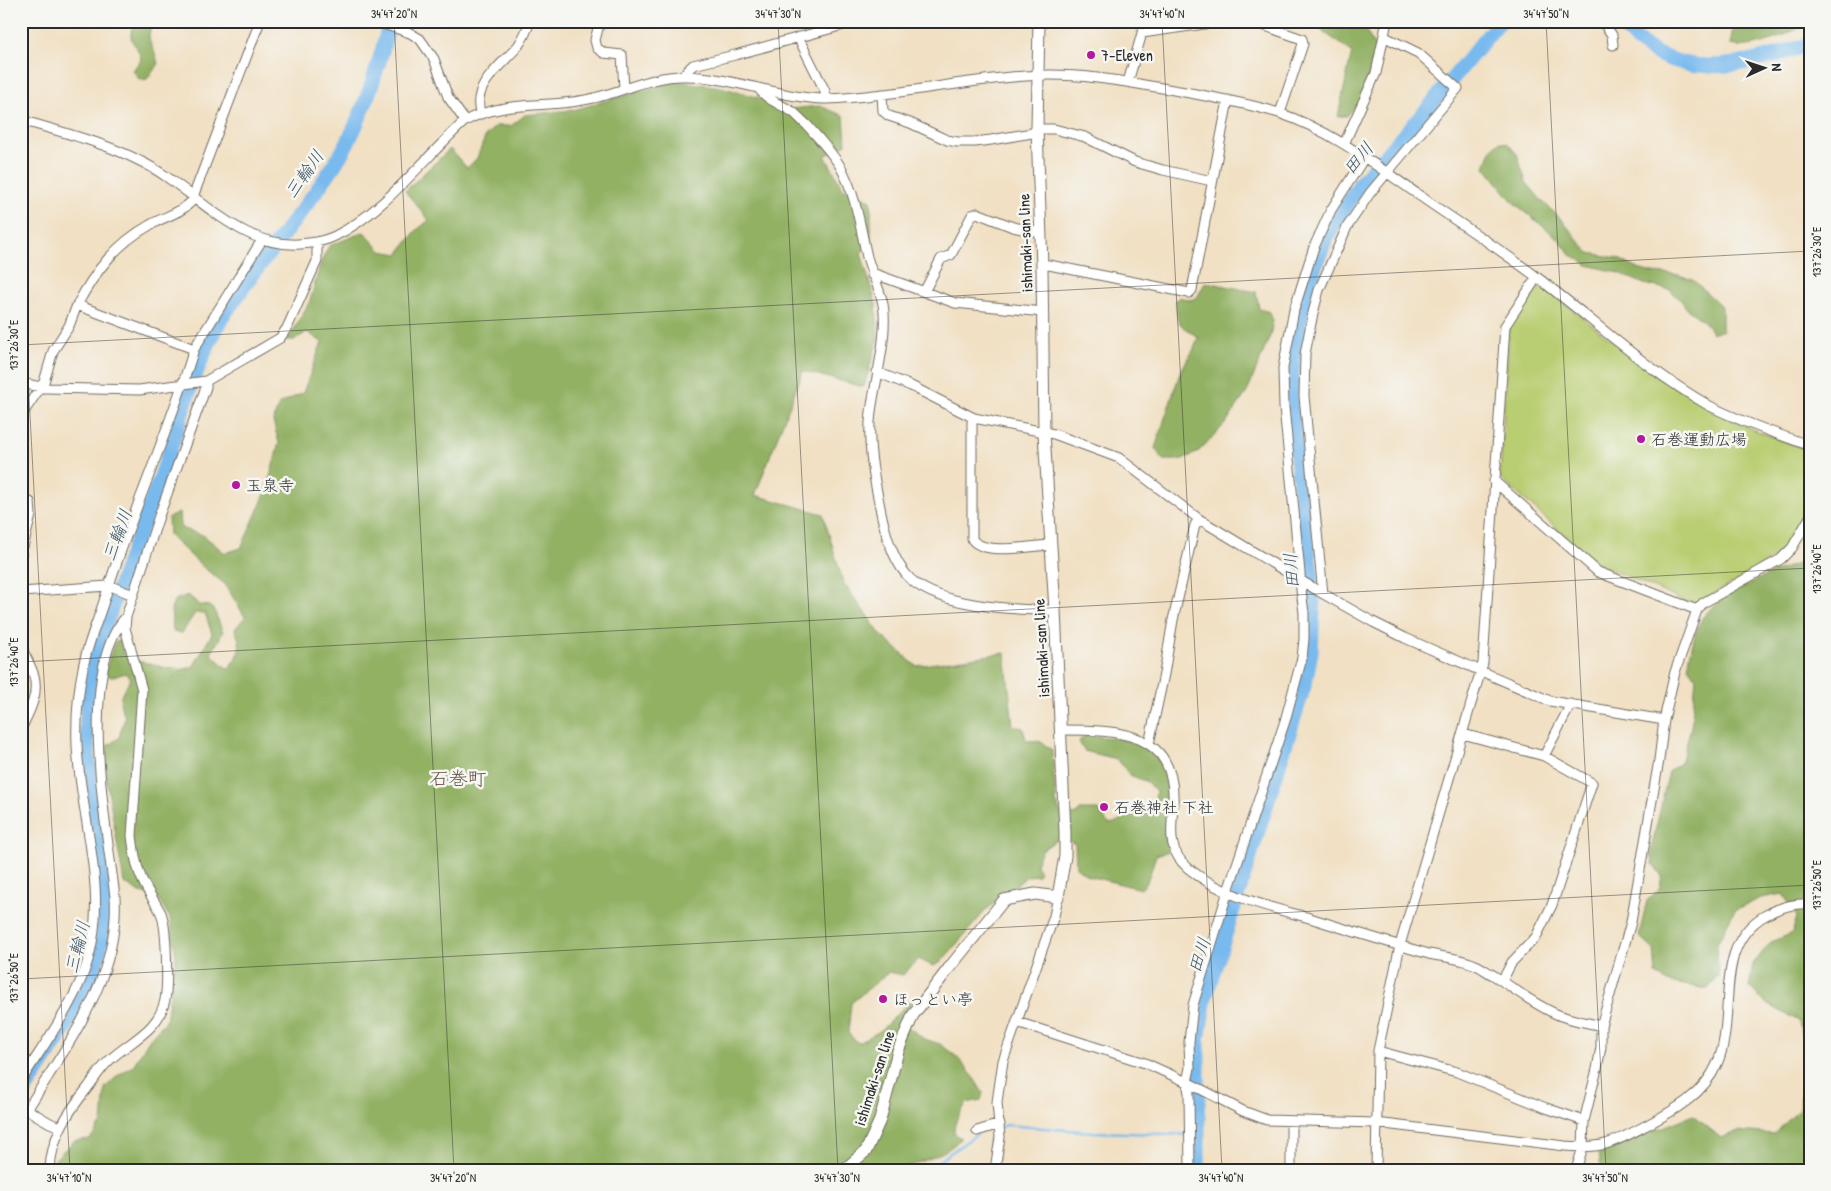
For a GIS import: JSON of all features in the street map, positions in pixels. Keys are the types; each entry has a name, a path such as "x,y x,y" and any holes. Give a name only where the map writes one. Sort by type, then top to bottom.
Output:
{"main road":[{"name":"ishimaki-san line","path":"844,1170 866,1150 880,1120 898,1051 913,1015 1004,900 1034,894 1058,897 1065,856 1061,730 1044,433 1042,266 1037,129 1038,21"}],"street":[{"path":"21,416 41,387 53,351 69,326 88,285 110,256 131,236 165,216 186,207 194,196 260,21"},
{"path":"480,112 478,104 480,94 495,69 518,45 530,21"},
{"path":"600,21 595,40 597,48 604,52 622,54 624,89"},
{"path":"683,76 692,65 840,26 850,21"},
{"path":"1128,82 1142,33 1224,21"},
{"path":"1251,21 1302,39 1303,44 1280,114"},
{"path":"1344,144 1376,73 1387,21"},
{"path":"1602,21 1612,35 1613,45"},
{"path":"377,22 410,33 420,39 430,51 448,97 465,120"},
{"path":"798,37 826,91 826,99"},
{"path":"1322,593 1303,380 1309,331 1320,290 1347,227 1385,172 1429,122 1456,87 1418,53 1385,37"},
{"path":"21,120 138,159 194,196 238,229 264,240 289,244 317,242 333,238 351,228 373,211 465,120 480,112 568,103 595,98 663,77 708,77 798,97 826,99 1037,75 1084,76 1228,100 1303,122 1344,144 1537,277 1684,391 1712,407 1757,427 1810,446"},
{"path":"759,89 765,97 793,112 801,119 840,165 856,204 872,275 882,299 884,312 870,434 881,514 897,561 905,574 925,589 938,595 1015,610 1055,610"},
{"path":"882,94 884,111 889,116 910,123 946,140 975,142 1032,132 1037,129 1054,129 1085,137 1135,162 1212,181"},
{"path":"1042,266 1049,265 1189,293 1192,290 1228,100"},
{"path":"1190,1170 1190,1026 1193,1005 1285,721 1302,658 1304,639 1303,581 1284,407 1283,378 1285,360 1294,310 1314,247 1330,210 1366,159"},
{"path":"924,292 941,259 951,255 972,216 977,213 1013,227 1041,233"},
{"path":"21,1081 81,981 89,958 94,932 96,907 94,878 77,745 77,719 83,666 184,384 194,350 264,240"},
{"path":"21,383 41,387 139,390 204,382 280,338 287,328 318,261 317,242"},
{"path":"872,275 875,274 955,303 1043,312"},
{"path":"1376,1170 1378,1051 1400,945 1483,663 1505,326 1537,277"},
{"path":"78,305 194,350"},
{"path":"877,372 911,386 974,418 1054,434 1119,458 1200,519 1322,593 1389,630 1480,671 1550,701 1664,720"},
{"path":"50,1170 50,1156 60,1127 72,1108 103,1066 150,1028 160,1017 165,999 166,936 162,915 141,878 135,860 132,836 142,690 125,628 129,593 206,387 204,382"},
{"path":"974,418 972,422 972,539 974,543 996,550 1050,545"},
{"path":"1494,481 1598,572 1697,610"},
{"path":"21,499 30,502 31,515 21,555"},
{"path":"1576,1170 1583,1147 1584,1121 1601,1047 1601,1026 1631,922 1659,760 1664,720 1675,672 1697,610 1703,603 1781,559 1792,548 1810,517"},
{"path":"1149,744 1164,674 1172,620 1196,525 1200,519"},
{"path":"21,592 111,586 129,593"},
{"path":"60,1127 24,1108 87,1012 105,969 114,935 116,917 115,897 98,763 99,693 109,643 118,626 126,617"},
{"path":"21,646 33,675 36,688 34,700 21,729"},
{"path":"1544,756 1571,704"},
{"path":"1061,730 1083,730 1126,735 1142,739 1158,751 1166,762 1172,781 1174,803 1172,843 1178,857 1187,867 1229,892 1244,899 1400,945 1474,964 1555,1014 1601,1026"},
{"path":"1463,734 1544,756 1592,783 1552,905 1536,937 1512,962 1502,981"},
{"path":"995,1170 1000,1137 997,1102 1002,1061 1017,1022 1058,897"},
{"path":"1017,1022 1145,1063 1267,1120 1376,1124 1583,1147 1608,1144 1676,1110 1693,1096 1707,1080 1717,1064 1722,1047 1730,974 1734,954 1739,942 1761,918 1775,910 1786,906 1810,904"},
{"path":"1378,1051 1456,1072 1584,1121"},
{"path":"1291,1121 1291,1170"},
{"path":"977,1131 1000,1124"}],"green space":[{"path":"135,21 155,21 149,33 149,38 158,65 147,79 140,80 133,70 141,60 131,34"},
{"path":"1318,21 1361,21 1377,51 1360,101 1347,116 1338,116 1352,52 1321,30"},
{"path":"1731,21 1810,21 1810,23 1760,44 1740,46 1730,45 1733,29"},
{"path":"677,81 721,87 763,99 782,110 820,106 844,116 846,144 825,156 843,188 871,200 871,241 861,253 876,304 878,339 864,387 803,371 755,495 823,514 843,582 881,635 916,666 1005,653 1013,726 1023,728 1026,740 1041,742 1052,750 1056,802 1061,814 1075,815 1080,810 1099,810 1108,824 1128,816 1153,811 1156,792 1147,782 1130,775 1117,759 1084,751 1079,741 1087,735 1126,741 1147,749 1157,758 1167,782 1170,811 1169,851 1156,855 1147,883 1141,889 1088,876 1076,867 1075,844 1061,837 1042,850 1036,864 1040,872 1038,875 1027,876 987,909 940,963 933,966 918,959 903,975 889,972 851,1003 848,1033 858,1043 880,1031 910,1001 916,1003 904,1024 924,1039 940,1044 957,1057 972,1075 983,1093 981,1100 967,1103 958,1117 954,1134 961,1138 955,1144 941,1153 900,1170 56,1170 55,1159 74,1141 90,1139 102,1123 105,1088 117,1076 133,1066 150,1038 166,1021 176,957 170,918 157,897 140,893 124,883 103,760 107,746 119,738 125,717 120,701 131,679 126,673 111,677 105,673 114,643 120,640 124,654 133,661 174,669 193,667 212,634 205,613 195,613 182,633 173,631 171,609 175,600 188,595 200,605 209,606 214,610 223,632 211,654 228,669 239,650 239,641 235,629 245,617 225,584 204,568 169,535 168,518 179,513 181,528 203,535 225,553 241,548 266,492 279,443 273,421 279,404 303,393 322,342 307,332 294,340 288,340 310,301 321,262 329,246 364,232 381,251 398,254 416,231 429,220 405,191 450,149 467,168 477,158 486,135 496,126 511,126 525,115 573,110"},
{"path":"1499,142 1507,143 1517,154 1526,182 1561,219 1589,253 1617,258 1638,269 1652,273 1679,275 1693,280 1722,307 1722,331 1712,333 1705,322 1688,310 1670,290 1644,284 1619,273 1588,265 1571,255 1559,239 1514,203 1485,167 1492,148"},
{"path":"1205,282 1256,292 1259,309 1270,312 1273,321 1270,336 1247,392 1225,424 1198,452 1182,460 1163,460 1155,448 1181,370 1193,351 1198,337 1180,323 1176,300 1179,297 1190,300 1197,298"},
{"name":"石巻運動広場","path":"1542,286 1661,379 1749,428 1810,451 1810,504 1804,519 1781,552 1751,573 1693,605 1596,563 1500,478 1509,328 1533,290"},
{"path":"1810,561 1810,1170 1601,1170 1599,1153 1693,1115 1721,1138 1738,1131 1774,1134 1800,1109 1804,1049 1799,1021 1765,1003 1749,987 1753,964 1771,942 1792,933 1797,917 1783,894 1761,898 1735,910 1717,943 1718,976 1708,989 1667,982 1656,974 1654,950 1639,936 1647,900 1659,890 1662,876 1653,864 1651,850 1669,771 1681,763 1691,727 1696,678 1688,667 1699,624 1715,604 1740,588 1785,568"}],"waterway":[{"name":"三輪川","path":"21,1097 73,1015 93,971 100,948 105,915 105,896 90,773 87,723 91,674 97,650 209,342 224,315 244,286 308,202 340,156 366,100 390,21"},
{"name":"田川","path":"1198,1170 1198,1040 1205,998 1305,683 1311,652 1313,608 1311,575 1291,401 1293,361 1302,311 1315,266 1327,236 1362,181 1430,106 1500,21"},
{"path":"1619,21 1639,42 1661,56 1684,63 1709,66 1734,64 1759,59 1810,44"},
{"path":"1001,1127 1006,1125 1093,1132 1198,1135"},
{"path":"919,1170 935,1164 977,1134"}],"place":[{"name":"7-Eleven","path":"1091,55"},
{"name":"石巻運動広場","path":"1641,439"},
{"name":"玉泉寺","path":"236,485"},
{"name":"石巻神社 下社","path":"1104,807"},
{"name":"ほっとい亭","path":"883,999"}],"district":[{"name":"石巻町","path":"458,778"}]}
